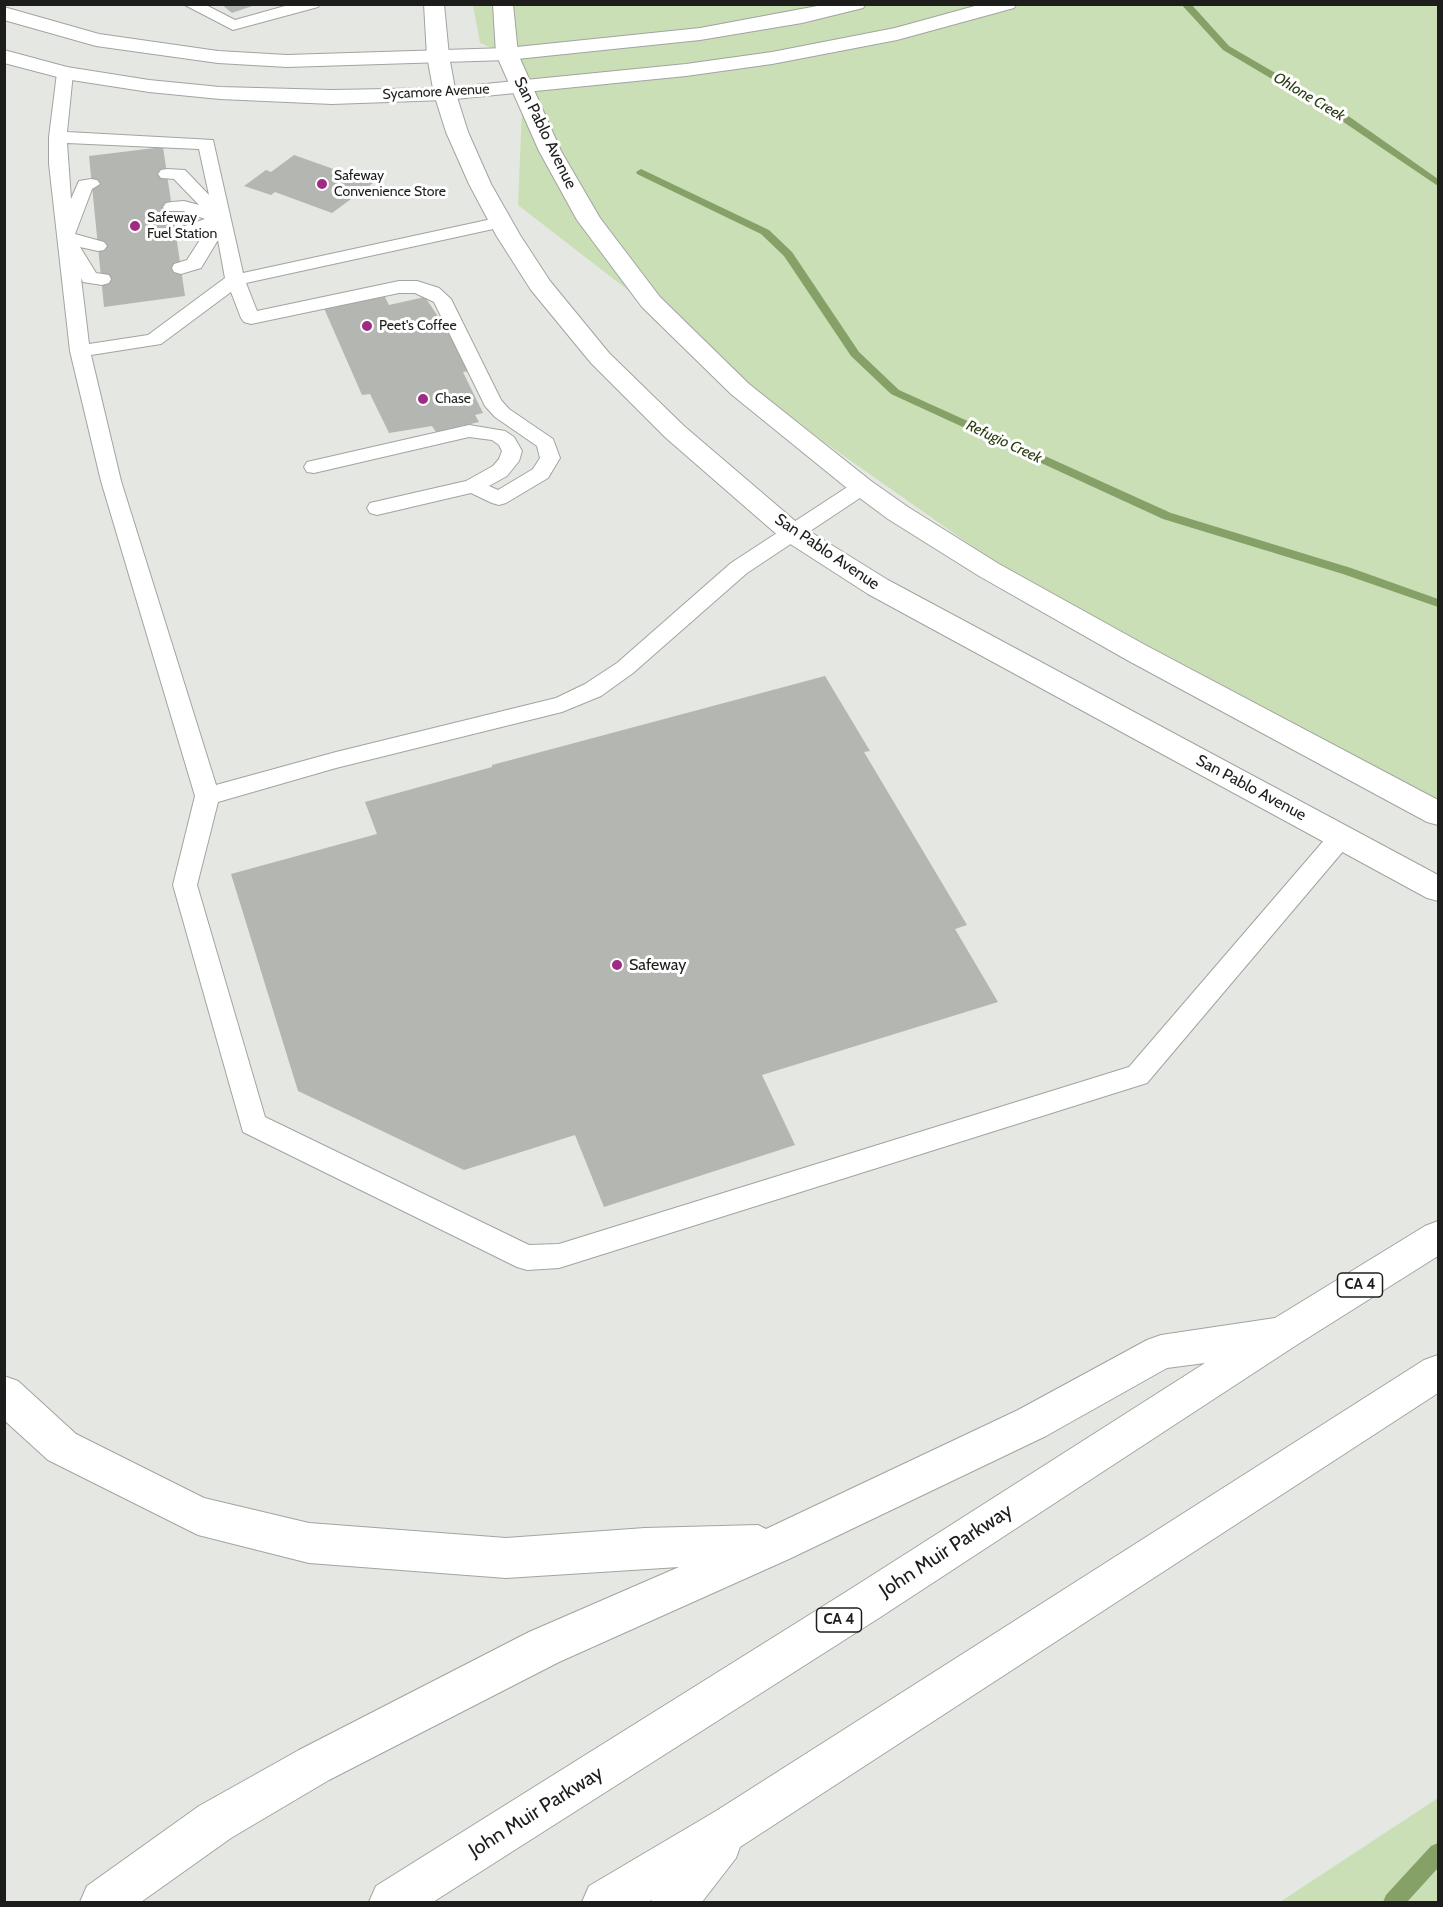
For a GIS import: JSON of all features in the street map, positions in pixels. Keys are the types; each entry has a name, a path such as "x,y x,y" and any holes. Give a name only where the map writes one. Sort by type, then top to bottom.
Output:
{"main road":[{"name":"San Pablo Avenue","path":"434,4 438,56 445,94 457,132 480,184 501,222 540,285 600,358 675,432 791,532 878,587 1438,889"},
{"name":"San Pablo Avenue","path":"503,4 507,54 550,151 589,220 651,302 740,389 862,487 898,513 989,570 1137,653 1438,814"},
{"path":"4,12 96,40 218,57 287,61 507,54 700,34 802,17 856,4"},
{"name":"Sycamore Avenue","path":"4,56 65,74 220,93 332,97 445,94 686,70 772,58 897,34 980,8 1007,4"},
{"name":"John Muir Parkway","path":"392,1902 864,1604 1282,1334 1438,1237"},
{"path":"103,1902 215,1822 314,1765 544,1647 775,1545 1032,1423 1161,1352 1282,1334"},
{"path":"605,1902 732,1827 1438,1372"},
{"path":"4,1394 62,1447 198,1516 309,1543 506,1558 645,1548 775,1545"},
{"path":"674,1902 732,1827"}],"lane":[{"path":"191,4 232,25 312,4"},
{"path":"65,74 58,137 65,237 80,351 111,481 207,796 185,885 253,1124 527,1258 559,1256 1138,1075 1341,837"},
{"path":"58,137 207,144 236,280 251,318 399,287 417,287 432,292 442,299 492,402 502,413 546,444 550,458 542,473 499,498 472,486"},
{"path":"167,174 179,174 222,219"},
{"path":"65,237 86,185 91,184"},
{"path":"172,207 184,206 222,219"},
{"path":"176,235 222,219"},
{"path":"181,268 194,264 222,219"},
{"path":"65,237 89,220"},
{"path":"80,351 154,340 236,280 501,222"},
{"path":"65,237 98,246"},
{"path":"65,237 90,278 102,279"},
{"path":"314,467 469,431 498,435 507,441 512,451 509,461 500,471 472,486 377,508"},
{"path":"207,796 357,755 562,704 592,690 625,668 739,568 862,487"}],"green space":[{"path":"473,5 1438,5 1438,815 1056,605 824,442 518,205 523,87 507,54 480,43"},
{"path":"1438,1798 1438,1902 1280,1902"}],"building":[{"path":"221,4 255,4 255,5 232,13"},
{"name":"Safeway Fuel Station","path":"163,147 185,296 104,307 89,156"},
{"path":"294,155 373,183 332,213 275,192 271,195 244,186 266,170 271,172"},
{"path":"383,293 389,305 425,297 453,339 470,371 463,372 483,413 475,415 479,422 436,432 432,426 389,433 370,394 362,395 323,306"},
{"name":"Safeway","path":"825,676 870,751 864,752 967,925 955,929 998,1002 762,1075 795,1145 604,1207 575,1135 464,1170 298,1091 231,874 377,834 365,802 492,767 492,765"}],"waterway":[{"name":"Ohlone Creek","path":"1185,4 1226,48 1340,115 1438,183"},
{"name":"Refugio Creek","path":"641,172 765,232 788,254 855,354 895,392 1167,516 1347,571 1438,603"},
{"path":"1393,1902 1438,1853"}],"place":[{"name":"Safeway Convenience Store","path":"322,184"},
{"name":"Safeway Fuel Station","path":"135,226"},
{"name":"Peet's Coffee","path":"367,326"},
{"name":"Chase","path":"423,399"},
{"name":"Safeway","path":"617,965"}]}
